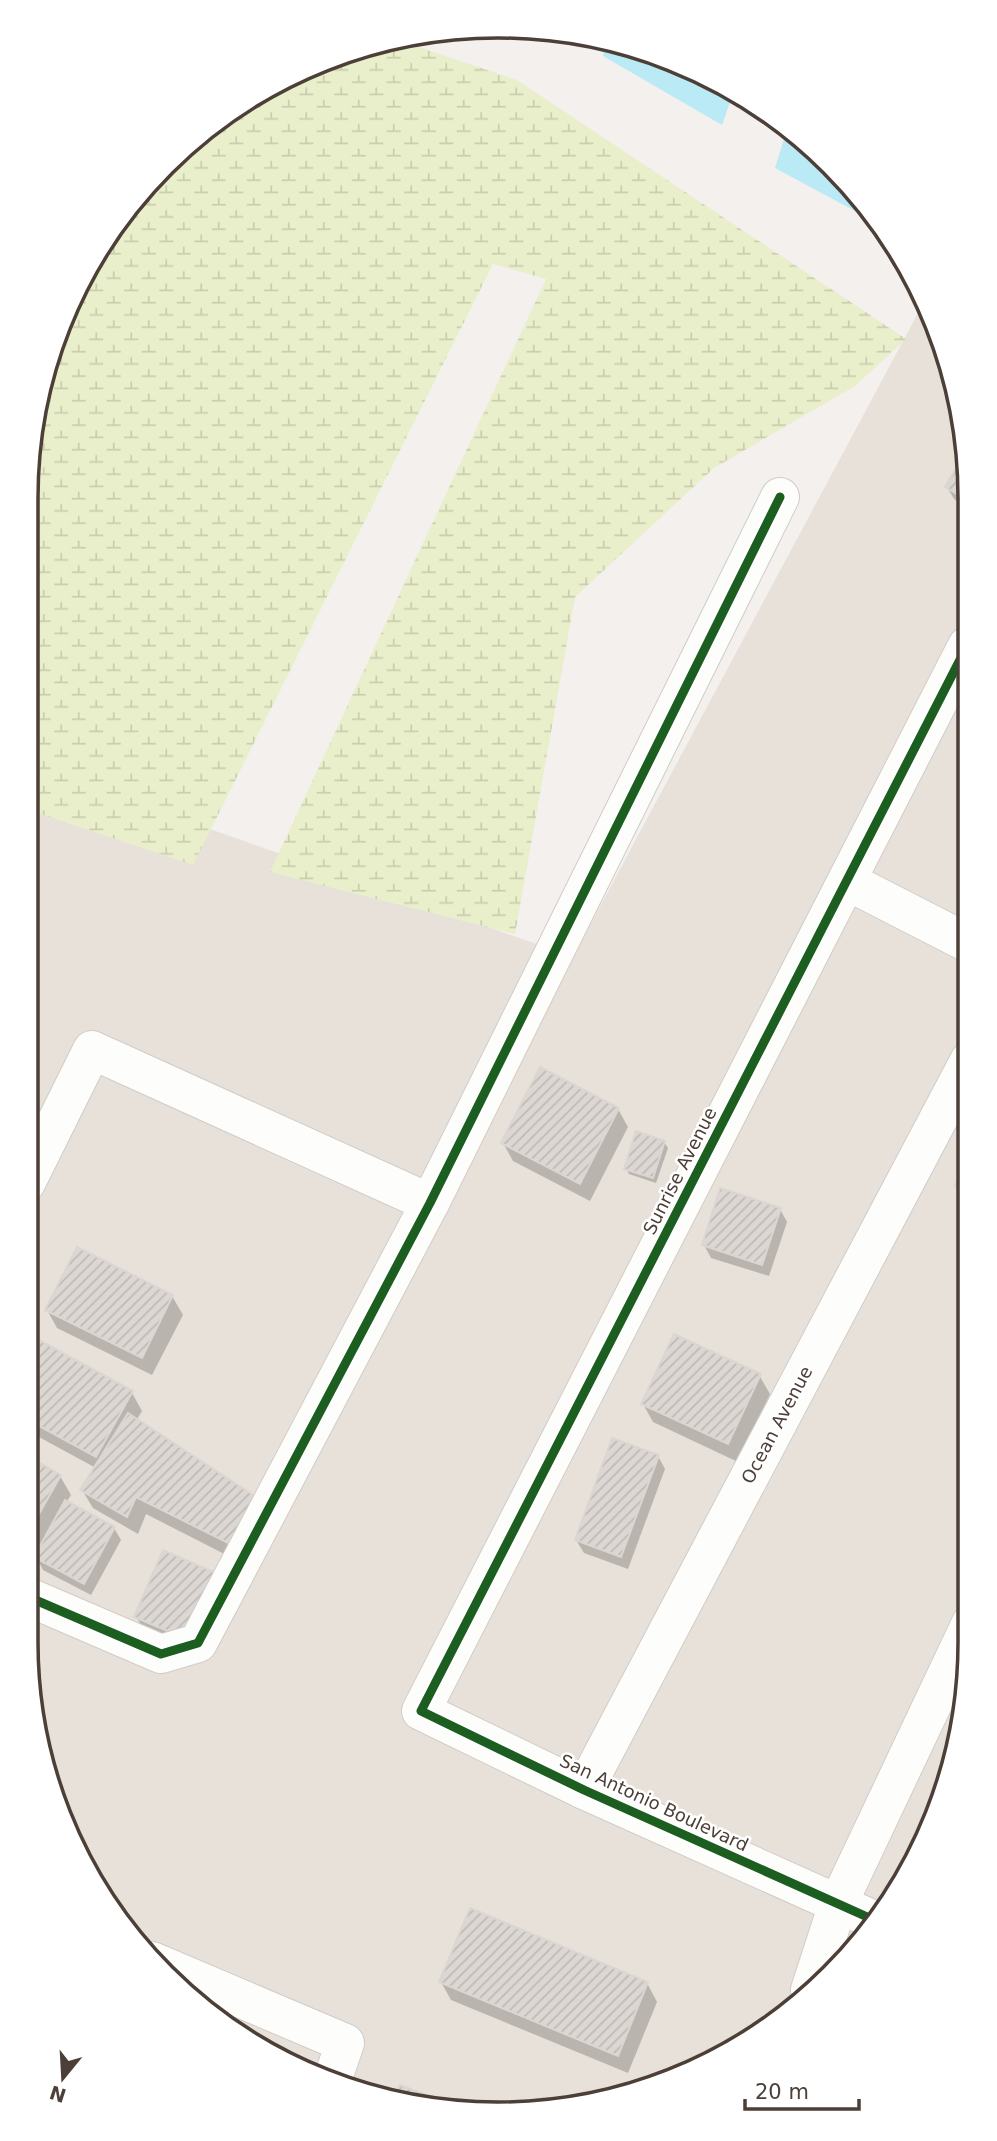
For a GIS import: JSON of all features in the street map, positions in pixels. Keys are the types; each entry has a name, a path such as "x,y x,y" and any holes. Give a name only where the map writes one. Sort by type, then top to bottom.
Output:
{"street":[{"path":"38,1601 161,1654 198,1643 430,1203 780,497"},
{"name":"Sunrise Avenue","path":"421,1711 958,664"},
{"path":"847,881 958,938"},
{"path":"39,1121 92,1050 430,1203"},
{"name":"Ocean Avenue","path":"584,1790 958,1082"},
{"path":"814,1977 838,1904 958,1650"},
{"name":"San Antonio Boulevard","path":"421,1711 584,1790 867,1917"},
{"path":"177,1972 345,2043 335,2072"}],"shaded area":[{"path":"919,312 943,379 958,468 958,1673 943,1762 911,1846 881,1898 824,1968 754,2025 702,2055 618,2087 529,2102 438,2099 379,2087 295,2055 243,2025 195,1988 153,1946 116,1898 86,1846 54,1762 42,1703 38,1642 38,768 573,957"}],"green space":[{"path":"415,46 517,80 906,339 855,386 714,468 575,597 515,934 270,872 546,279 493,264 193,865 38,813 39,468 54,379 74,322 100,268 153,195 173,173 218,134 295,86 351,63"}],"water":[{"path":"604,51 646,63 728,100 730,101 722,125 603,56"},
{"path":"784,138 824,173 859,213 775,168"}],"building":[{"path":"958,466 958,495 945,487"},
{"path":"540,1067 619,1108 580,1184 501,1143"},
{"path":"636,1131 665,1141 653,1178 624,1169"},
{"path":"720,1188 781,1208 762,1265 702,1245"},
{"path":"77,1247 173,1295 142,1358 45,1310"},
{"path":"674,1334 761,1374 728,1444 641,1404"},
{"path":"38,1340 133,1391 96,1457 38,1426"},
{"path":"128,1413 256,1497 232,1545 136,1497 127,1517 80,1490"},
{"path":"612,1438 659,1455 621,1557 575,1540"},
{"path":"38,1462 61,1475 38,1516"},
{"path":"65,1500 115,1527 84,1584 38,1559 38,1550"},
{"path":"163,1550 218,1574 189,1640 134,1617"},
{"path":"470,1908 648,1982 618,2056 439,1982"},
{"path":"400,2085 436,2099 409,2094 397,2091"}],"cycle path":[{"path":"38,1601 161,1654 198,1643 430,1203 780,497"},
{"path":"867,1917 584,1790 421,1711 958,664"}]}
